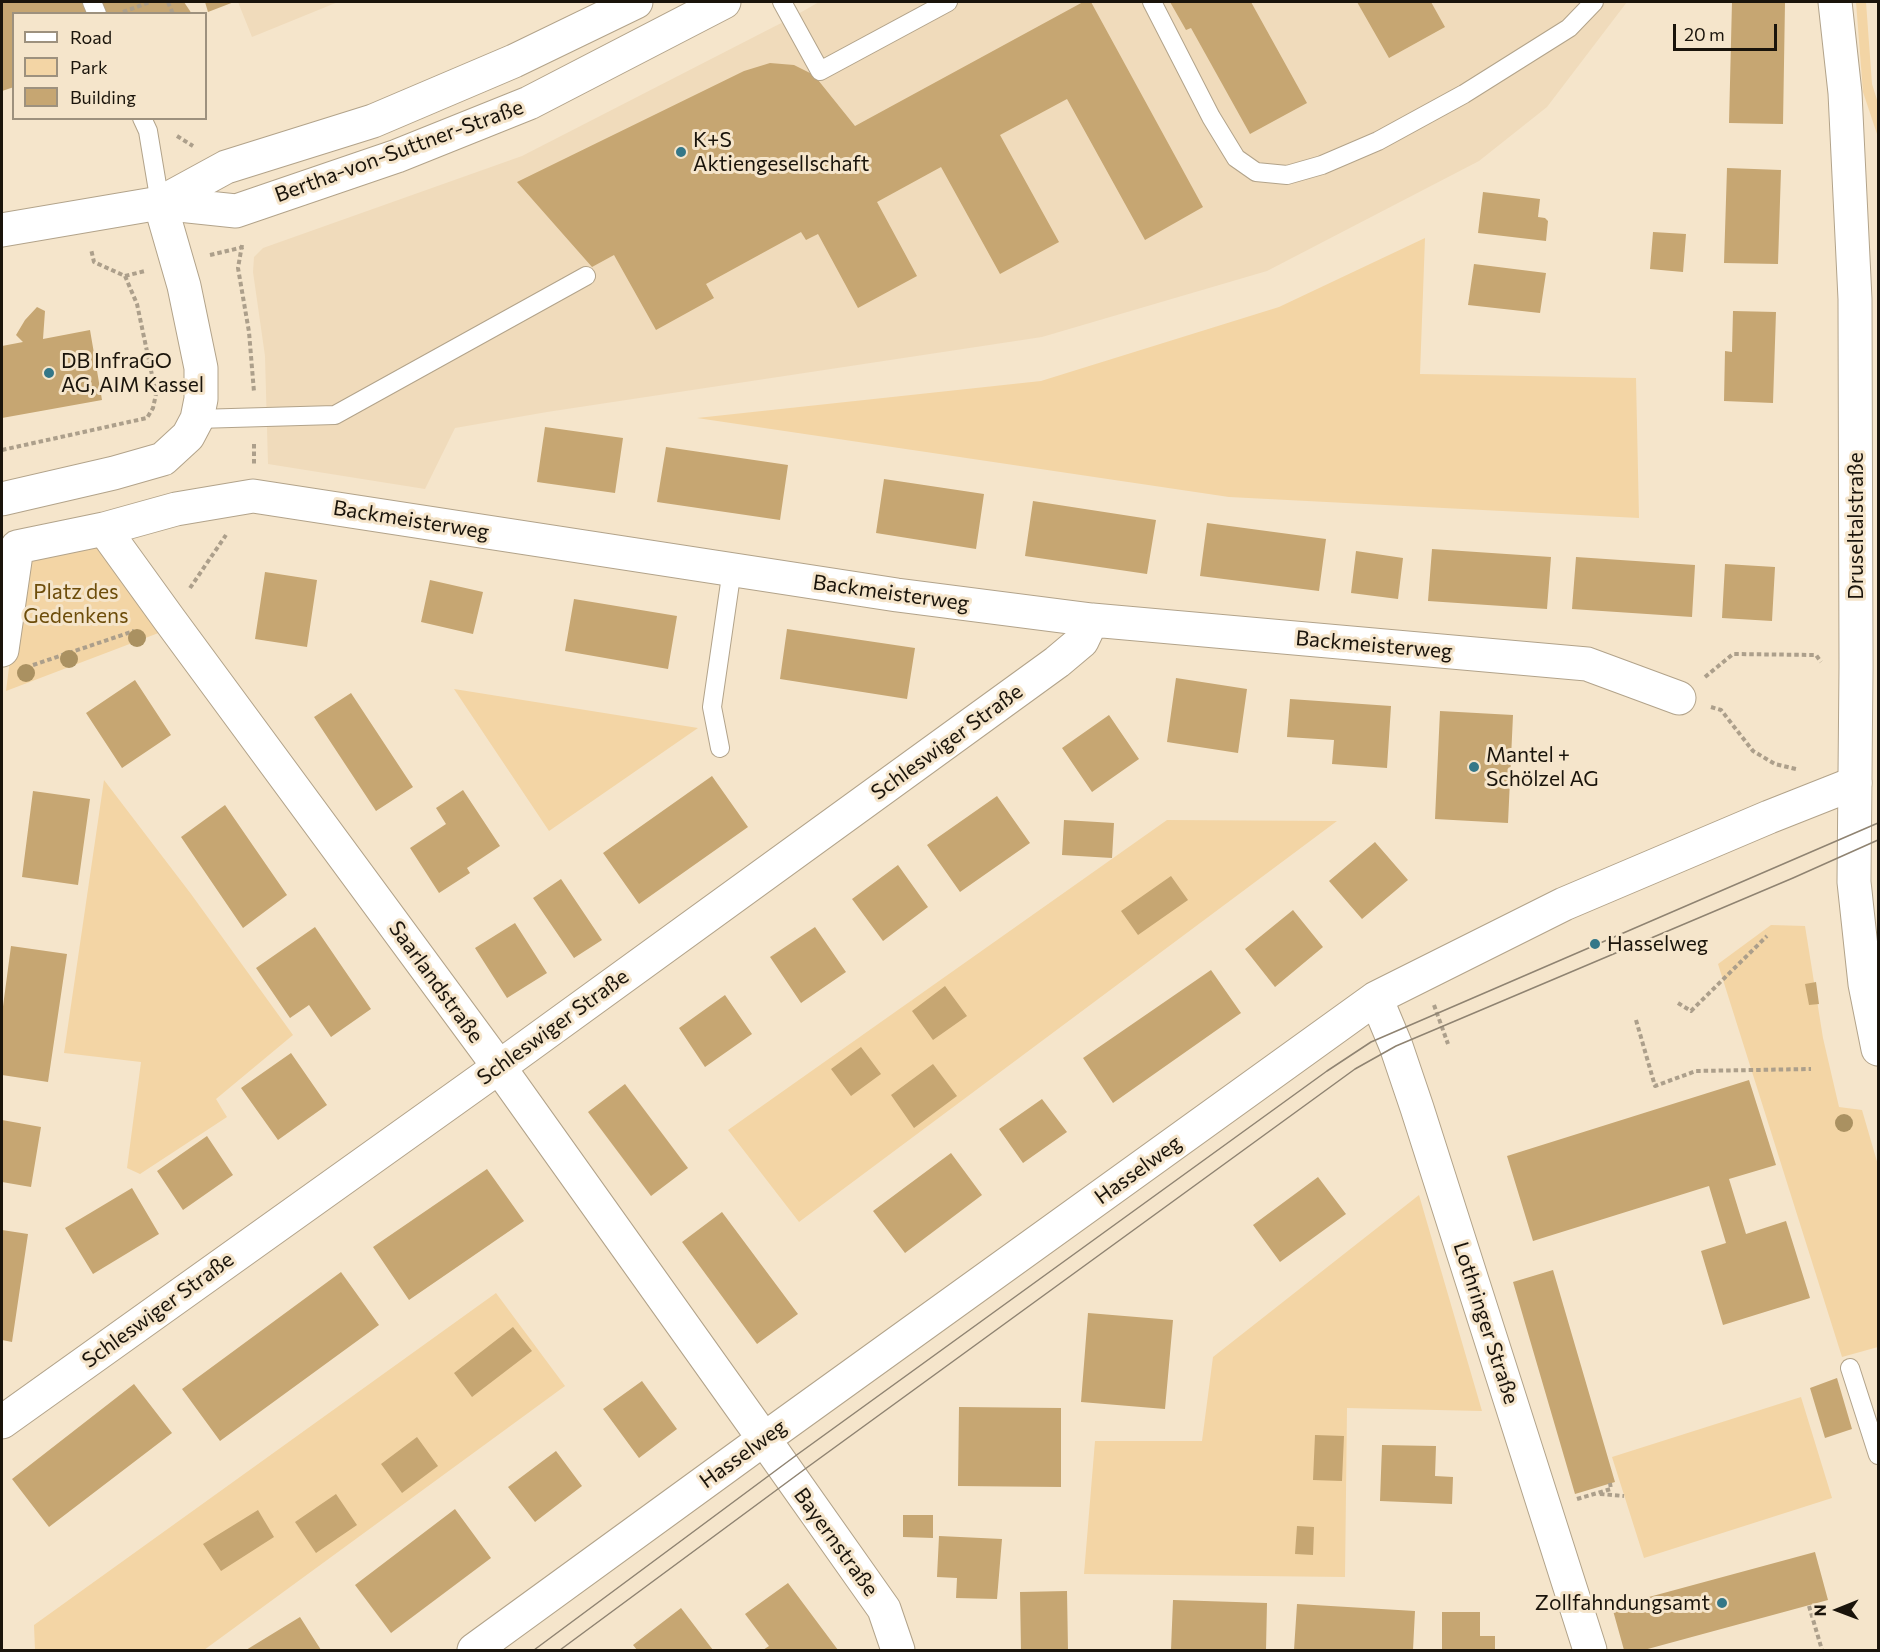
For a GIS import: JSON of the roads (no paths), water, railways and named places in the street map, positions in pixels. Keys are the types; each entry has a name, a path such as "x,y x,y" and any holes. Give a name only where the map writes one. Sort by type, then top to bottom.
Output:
{"street":[{"name":"Bertha-von-Suttner-Straße","path":"160,203 226,166 374,121 514,61 636,2"},
{"name":"Bertha-von-Suttner-Straße","path":"2,230 160,203 236,211 397,156 529,104 724,2"},
{"name":"Druseltalstraße","path":"1835,2 1845,93 1855,299 1867,778 1854,882 1865,984 1878,1049"},
{"path":"2,499 163,459 188,436 197,419 201,399 201,368 184,286 160,203"},
{"name":"Backmeisterweg","path":"2,650 16,547 104,529 176,509 253,496 897,595 1092,620 1587,664 1679,698"},
{"name":"Saarlandstraße","path":"104,529 499,1067 764,1439"},
{"name":"Schleswiger Straße","path":"2,1422 499,1067 1057,662 1082,641 1092,620"},
{"name":"Hasselweg","path":"474,1650 1376,998 1564,904 1768,817 1867,778"},
{"name":"Lothringer Straße","path":"1376,998 1396,1046 1417,1108 1590,1650"},
{"name":"Bayernstraße","path":"764,1439 884,1609 898,1650"}],"lane":[{"path":"782,2 820,71 948,2"},
{"path":"1152,2 1211,117 1236,158 1256,172 1287,176 1322,165 1378,141 1464,94 1569,28 1594,2"},
{"path":"143,120 148,131 160,203"},
{"path":"197,419 335,415 586,276"},
{"path":"720,748 712,707 732,569"},
{"path":"1850,1368 1878,1455"}],"tram line":[{"path":"534,1650 798,1454 1327,1071 1371,1042 1878,823"},
{"path":"560,1650 1355,1069 1396,1046 1878,840"}],"place":[{"name":"K+S Aktiengesellschaft","path":"681,152"},
{"name":"DB InfraGO AG, AIM Kassel","path":"49,373"},
{"name":"Mantel + Schölzel AG","path":"1474,767"},
{"name":"Hasselweg","path":"1595,944"},
{"name":"Zollfahndungsamt","path":"1722,1603"}],"park label":[{"name":"Platz des Gedenkens","path":"76,604"}]}
